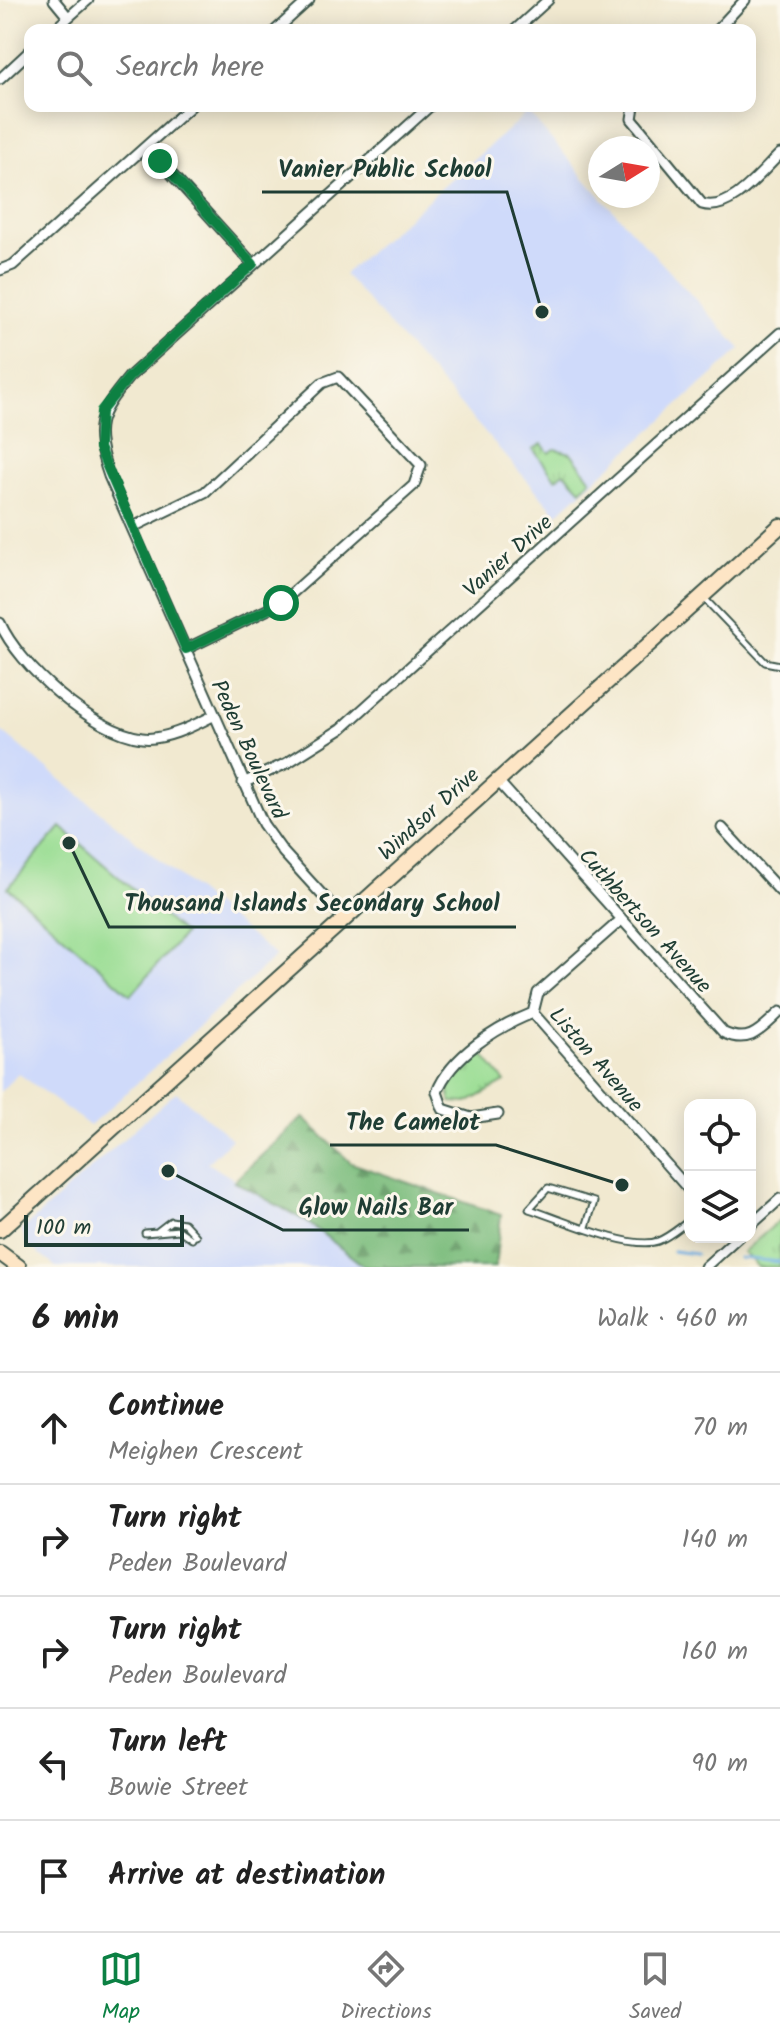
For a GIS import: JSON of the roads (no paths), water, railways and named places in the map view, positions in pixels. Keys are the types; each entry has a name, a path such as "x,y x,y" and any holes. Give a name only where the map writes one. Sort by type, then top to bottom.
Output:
{"street":[{"path":"54,0 68,17"},
{"path":"60,24 88,0"},
{"path":"283,24 309,0"},
{"path":"522,24 548,0"},
{"path":"723,24 745,0"},
{"path":"0,79 24,57"},
{"path":"0,270 13,265 185,112"},
{"name":"Peden Boulevard","path":"345,920 283,852 263,824 243,783 99,448 101,411 129,377 423,112"},
{"path":"633,112 632,119 641,133 702,204 713,207 725,203 779,157"},
{"path":"147,147 253,264"},
{"name":"Vanier Drive","path":"243,783 287,763 341,729 780,333"},
{"path":"133,527 205,492 322,383 338,377 351,386 421,465 414,485 281,603 186,649"},
{"name":"Windsor Drive","path":"0,1230 780,526"},
{"path":"0,623 20,659 92,718 119,733 145,739 187,728 213,716"},
{"name":"Cuthbertson Avenue","path":"497,780 724,1033 738,1039 751,1038 780,1012"},
{"path":"722,828 780,891"},
{"name":"Liston Avenue","path":"621,920 538,993 533,1013 684,1184"},
{"path":"498,1114 471,1118 443,1109 437,1092 442,1078 498,1028 533,1013"},
{"path":"756,1221 780,1199"},
{"path":"705,1267 729,1243"},
{"path":"0,1253 19,1267"}],"lane":[{"path":"702,596 765,662 780,665"},
{"path":"586,1227 594,1202 548,1188 529,1209 639,1244 658,1241 684,1224"},
{"path":"145,1233 157,1232 171,1221 184,1223 194,1238"}],"waterway":[{"path":"673,1251 696,1254"},
{"path":"739,1258 780,1262"}],"place":[{"name":"Vanier Public School","path":"542,312"},
{"name":"Thousand Islands Secondary School","path":"69,843"},
{"name":"Glow Nails Bar","path":"168,1171"},
{"name":"The Camelot","path":"622,1185"}]}
